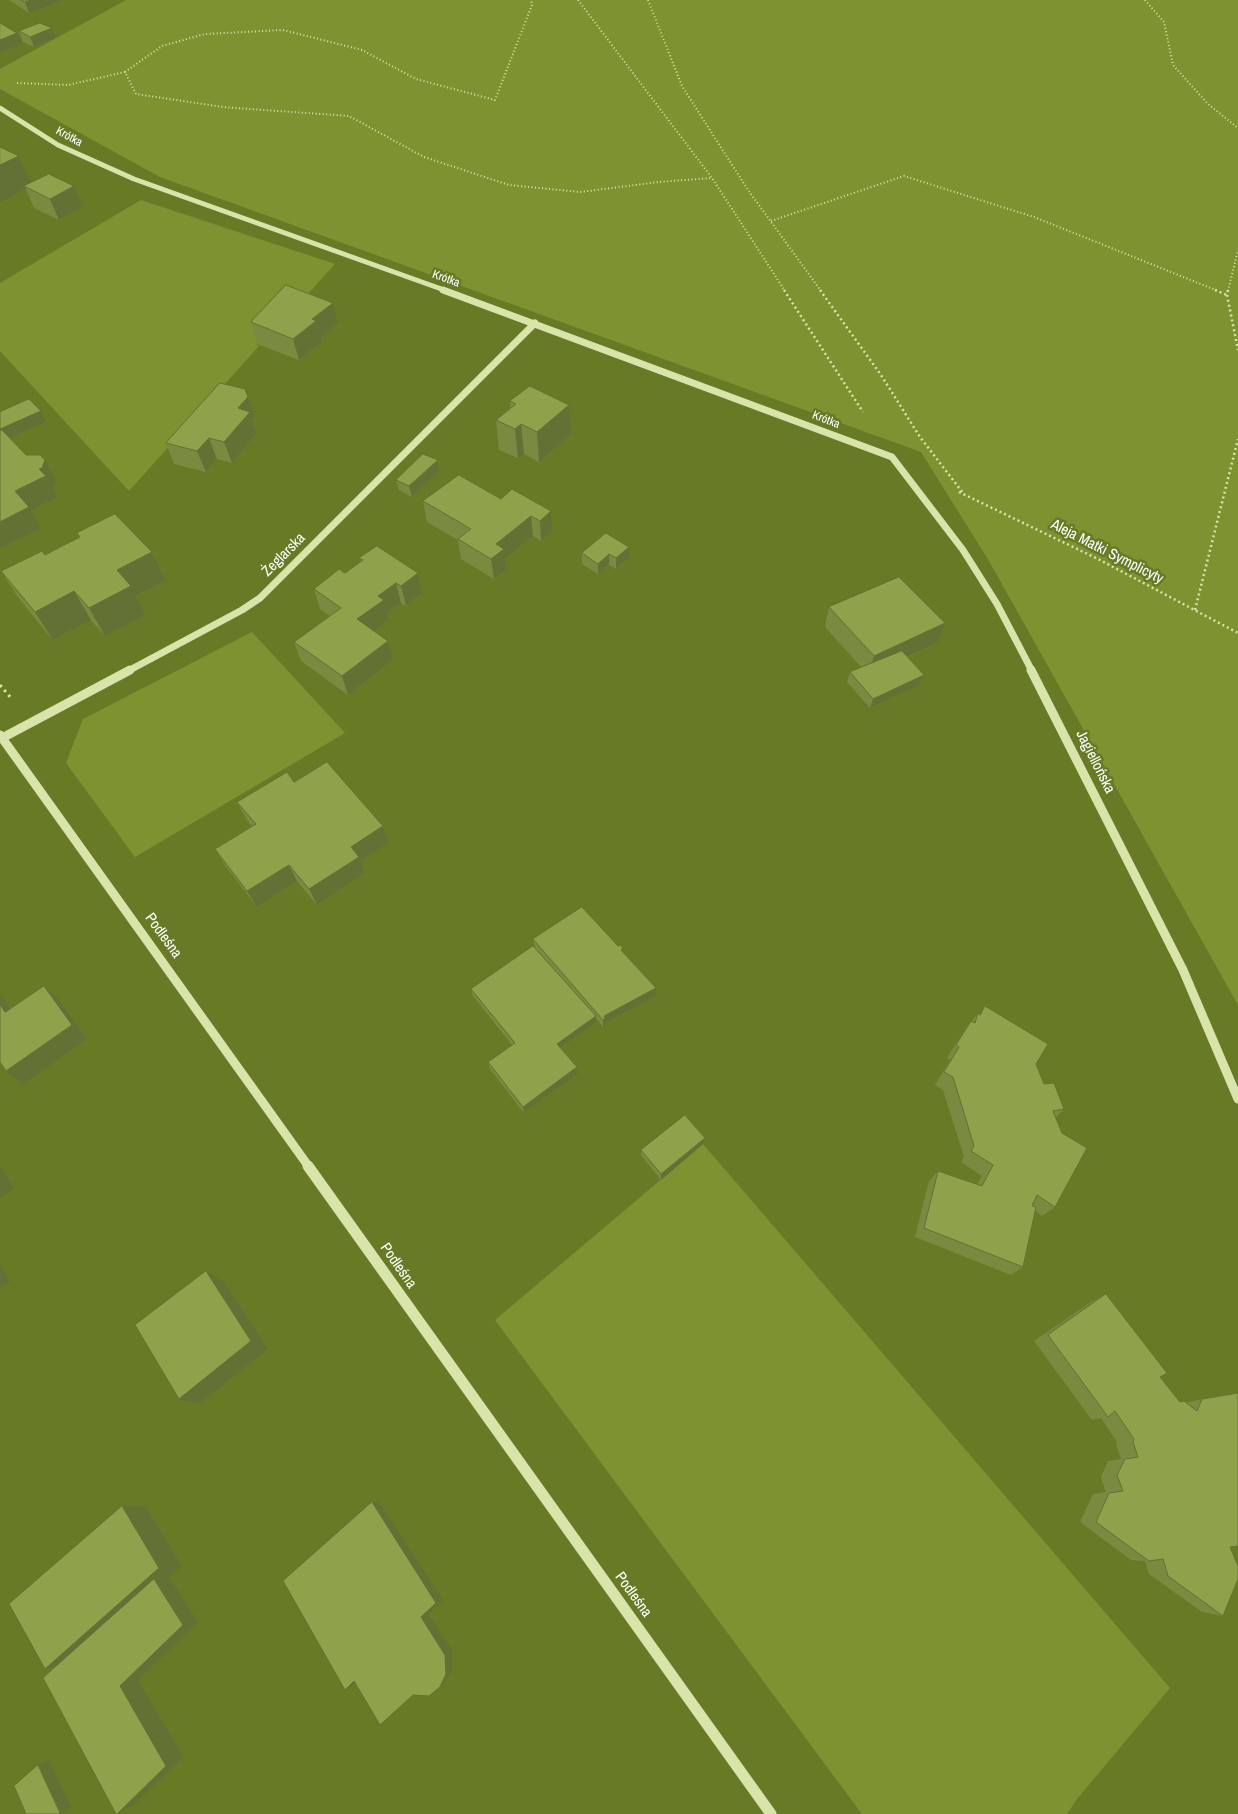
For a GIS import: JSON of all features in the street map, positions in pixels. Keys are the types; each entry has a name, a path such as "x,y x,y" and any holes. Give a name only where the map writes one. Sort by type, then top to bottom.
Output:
{"street":[{"name":"Krótka","path":"0,108 58,145 134,179 535,323 892,457"},
{"name":"Żeglarska","path":"1,736 242,610 260,598 535,323"},
{"name":"Jagiellońska","path":"892,457 963,550 997,604 1075,753 1183,970 1238,1099"},
{"name":"Podleśna","path":"1,736 772,1814"}],"path":[{"path":"10,82 68,85 124,72 162,46 205,34 283,30 362,50 416,79 494,100 532,5 531,0"},
{"path":"578,0 712,178 892,457"},
{"path":"648,0 682,86 748,190 771,221 904,176 1034,217 1227,295"},
{"path":"1145,0 1164,22 1173,65 1208,104 1238,128"},
{"path":"124,72 136,94 223,107 349,116 424,157 509,186 580,192 659,182 712,178"},
{"name":"Aleja Matki Symplicyty","path":"771,221 881,375 920,437 964,495 1100,560 1238,633"},
{"path":"1238,250 1227,295 1238,350"},
{"path":"1195,610 1238,439"}],"green space":[{"path":"126,0 1238,0 1238,1005 989,561 921,452 160,177 0,89 0,69"},
{"path":"141,200 335,264 297,306 290,304 256,344 259,346 129,491 0,351 0,283"},
{"path":"252,632 345,733 135,857 66,763 83,719"},
{"path":"703,1144 1170,1688 1077,1799 1067,1814 862,1814 495,1320"}],"building":[{"path":"0,23 17,33 0,40"},
{"path":"40,23 52,28 30,37 19,31"},
{"path":"0,147 19,156 0,165"},
{"path":"49,174 74,186 50,199 24,186"},
{"path":"286,285 333,303 312,319 316,321 293,339 251,322"},
{"path":"220,383 245,389 248,397 238,408 250,412 224,442 209,438 197,451 166,443"},
{"path":"530,386 569,405 537,432 521,424 515,429 496,420 516,404 510,401"},
{"path":"29,399 41,411 0,429 0,412"},
{"path":"2,430 26,455 40,455 45,460 42,468 39,469 46,476 15,491 29,507 0,522 0,431"},
{"path":"423,454 438,460 409,486 396,480"},
{"path":"459,475 501,499 512,489 551,511 540,521 531,516 496,544 504,549 491,559 458,539 471,529 423,501"},
{"path":"115,514 152,552 117,570 131,586 89,608 74,591 35,612 1,571 42,551 45,555 80,537 77,533"},
{"path":"606,533 629,547 616,558 609,554 598,564 582,553"},
{"path":"377,546 418,573 401,586 396,583 378,596 384,600 357,619 388,641 342,676 294,642 341,608 314,589 339,569 345,573 363,560 359,558"},
{"path":"899,577 945,623 874,656 829,607"},
{"path":"902,651 924,675 873,699 850,672"},
{"path":"327,762 383,826 351,847 359,857 309,889 289,865 247,891 215,849 256,824 237,802 287,772 294,782"},
{"path":"582,907 618,946 620,945 623,948 621,950 656,988 604,1016 603,1020 533,939"},
{"path":"533,946 596,1016 557,1044 577,1067 523,1107 488,1062 515,1043 471,989"},
{"path":"44,986 72,1025 6,1071 0,1062 0,1004 5,1012"},
{"path":"985,1006 1048,1044 1036,1064 1044,1084 1054,1083 1064,1109 1053,1111 1062,1133 1087,1148 1055,1207 1037,1195 1032,1206 1036,1207 1023,1267 924,1228 938,1171 982,1186 993,1165 971,1151 974,1146 953,1077 944,1072 959,1047 956,1045 971,1021 975,1023 978,1013 980,1015"},
{"path":"685,1115 705,1138 661,1174 641,1150"},
{"path":"206,1271 251,1341 179,1399 135,1325"},
{"path":"1106,1294 1167,1373 1160,1377 1180,1402 1184,1401 1197,1411 1202,1399 1238,1393 1238,1546 1230,1547 1238,1566 1238,1579 1223,1616 1168,1576 1163,1559 1149,1561 1096,1522 1109,1493 1123,1491 1117,1475 1125,1459 1138,1457 1133,1442 1134,1439 1115,1411 1108,1417 1048,1335"},
{"path":"372,1502 436,1603 421,1617 445,1655 446,1674 440,1687 429,1696 413,1695 380,1725 354,1681 345,1690 283,1581"},
{"path":"122,1506 159,1568 45,1669 9,1604"},
{"path":"154,1579 183,1625 120,1686 166,1766 116,1814 43,1678"},
{"path":"38,1765 59,1814 26,1814 14,1786"}]}
